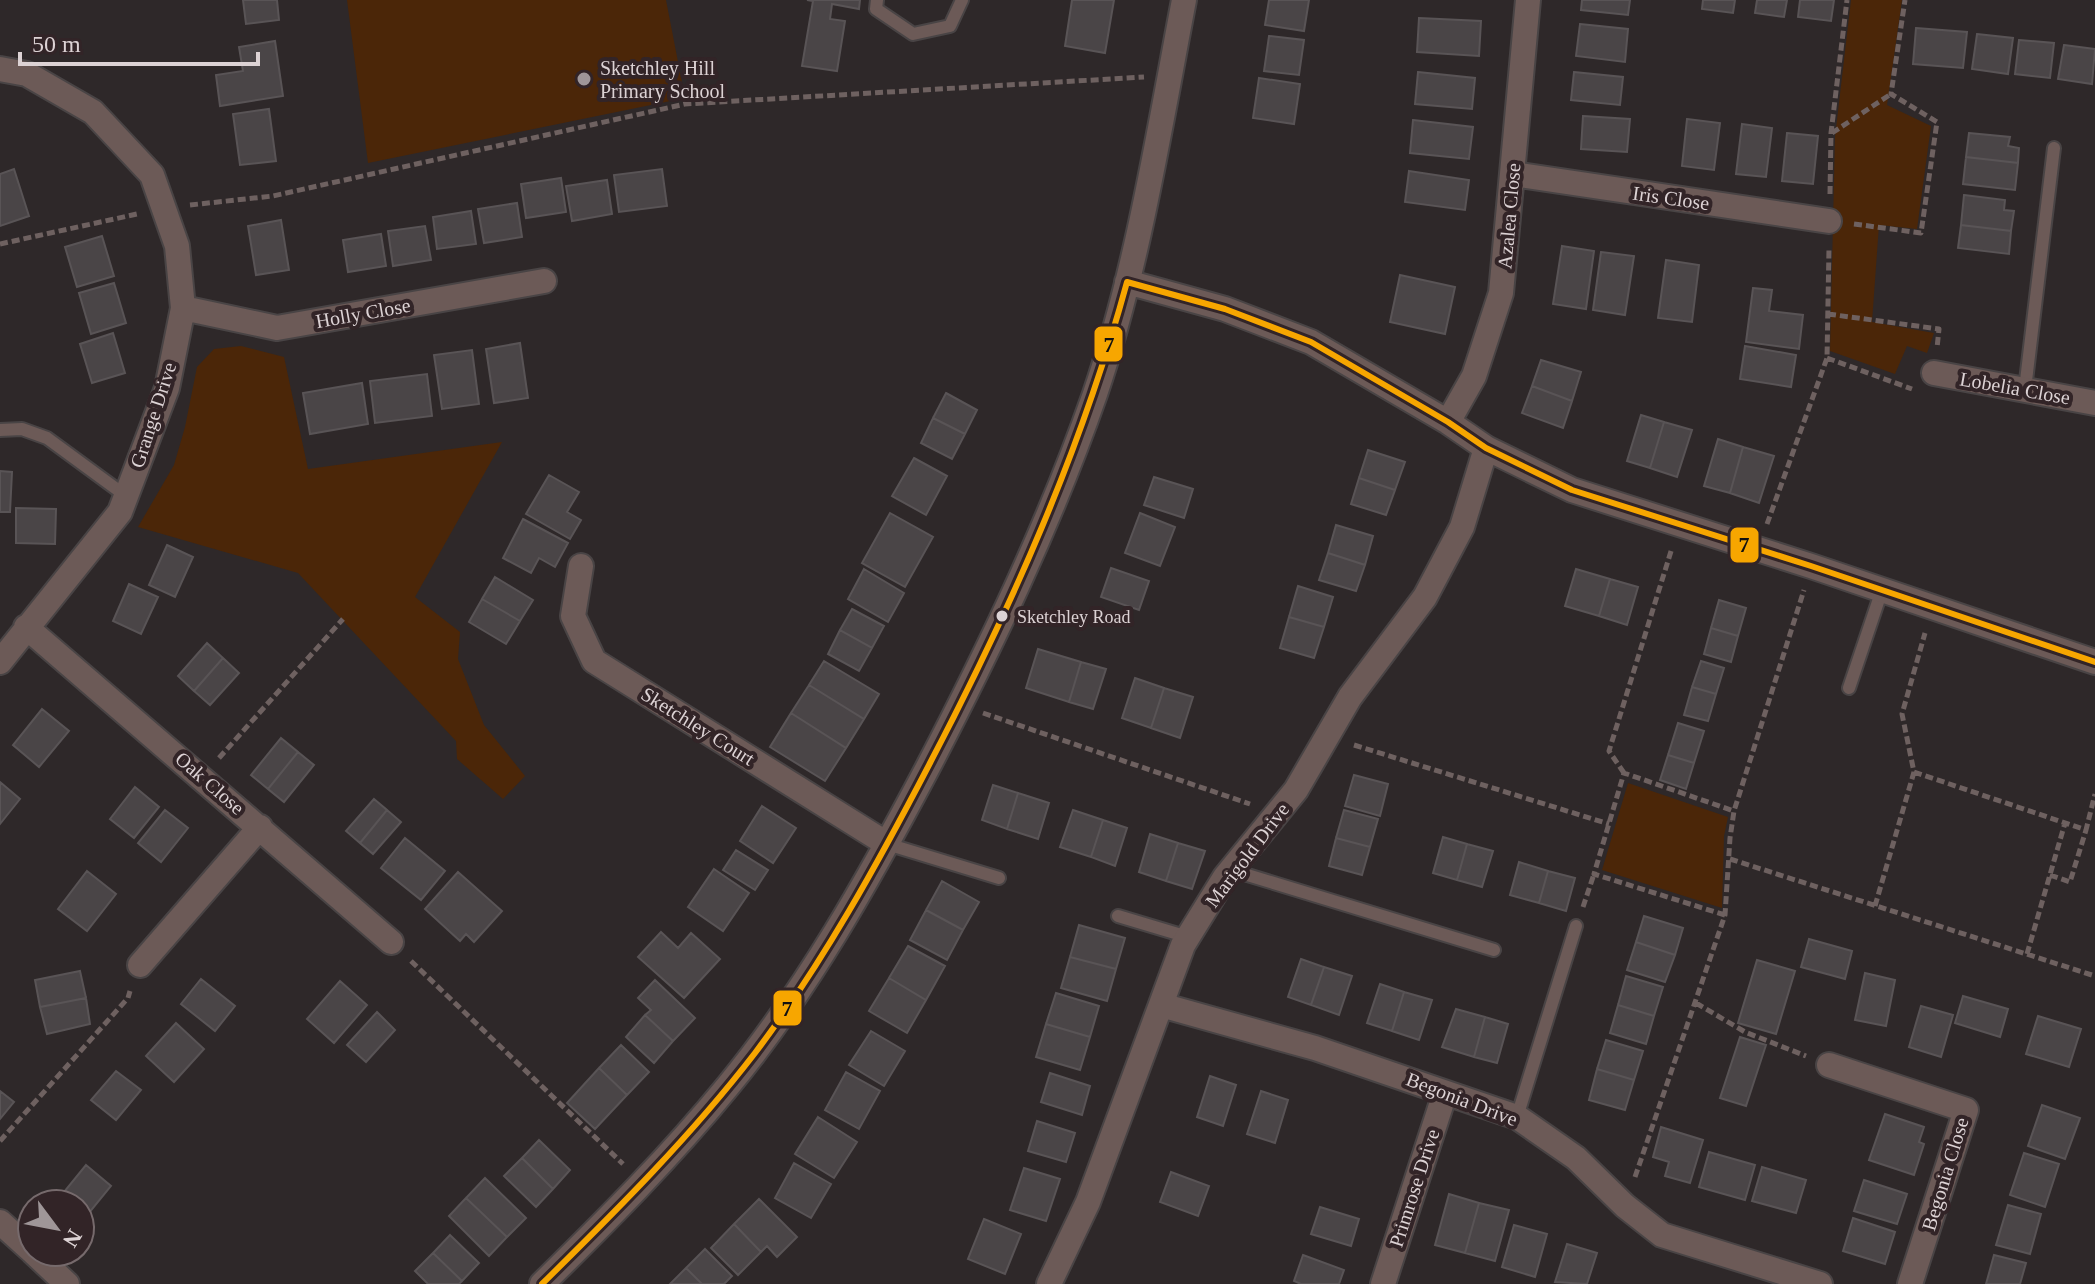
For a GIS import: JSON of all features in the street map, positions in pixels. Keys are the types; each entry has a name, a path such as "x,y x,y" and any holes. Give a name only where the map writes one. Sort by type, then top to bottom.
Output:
{"street":[{"path":"542,1284 644,1184 731,1084 802,985 887,844 960,705 1012,596 1095,393 1127,282 1184,0"},
{"name":"Azalea Close","path":"1448,422 1474,376 1501,293 1528,0"},
{"name":"Grange Drive","path":"0,69 27,74 93,112 152,175 177,246 183,308 167,388 120,512 0,662"},
{"name":"Iris Close","path":"1513,174 1829,221"},
{"name":"Holly Close","path":"183,308 277,328 544,281"},
{"path":"1127,282 1225,309 1311,342 1448,422 1486,448 1572,490 2094,658"},
{"name":"Lobelia Close","path":"1934,373 2095,403"},
{"name":"Marigold Drive","path":"1049,1284 1088,1202 1188,937 1231,870 1296,790 1350,697 1425,597 1462,527 1486,448"},
{"name":"Sketchley Court","path":"581,566 573,616 594,661 887,844"},
{"name":"Oak Close","path":"26,627 391,942"},
{"path":"140,965 260,827"},
{"name":"Begonia Drive","path":"1161,1005 1315,1048 1517,1117 1576,1158 1625,1206 1662,1235 1820,1284"},
{"name":"Begonia Close","path":"1829,1065 1966,1110 1910,1284"},
{"name":"Primrose Drive","path":"1383,1284 1445,1093"},
{"path":"0,1222 16,1237"},
{"path":"50,1268 67,1284"}],"lane":[{"path":"877,0 876,9 913,34 950,26 962,0"},
{"path":"2025,389 2054,148"},
{"path":"0,430 22,429 47,438 126,496"},
{"path":"1849,688 1882,590"},
{"path":"887,844 999,878"},
{"path":"1231,870 1494,950"},
{"path":"1118,916 1188,937"},
{"path":"1517,1117 1576,926"}],"path":[{"path":"1757,549 1827,358 1831,133 1847,0"},
{"path":"1831,133 1891,94 1905,0"},
{"path":"0,244 164,208 273,196 685,104 1169,75"},
{"path":"1829,221 1921,233 1937,122 1891,94"},
{"path":"1827,358 1932,396 1939,329 1828,314"},
{"path":"1679,524 1609,751 1624,773 1734,811"},
{"path":"1625,1206 1725,915 1734,811 1811,566"},
{"path":"1875,906 1914,772 1902,714 1932,608"},
{"path":"202,777 343,619"},
{"path":"960,705 1278,813"},
{"path":"1327,737 1609,824"},
{"path":"1914,772 2086,830"},
{"path":"1576,926 1624,773"},
{"path":"2050,875 2070,882 2095,794"},
{"path":"2027,954 2065,823"},
{"path":"1730,859 2095,976"},
{"path":"1594,874 1725,915"},
{"path":"391,942 644,1184"},
{"path":"0,1141 128,998 140,965"},
{"path":"1696,1003 1745,1032 1829,1065"}],"shaded area":[{"path":"347,0 666,0 685,98 368,163"},
{"path":"1851,0 1902,0 1887,105 1931,126 1917,229 1879,225 1872,322 1934,333 1927,353 1907,346 1895,374 1830,351 1835,137"},
{"path":"241,346 284,357 308,469 502,442 415,597 460,632 458,659 484,725 525,776 503,799 457,759 456,741 298,573 138,527 174,465 197,367 214,349"},
{"path":"1628,783 1728,817 1724,836 1722,908 1602,870"}],"building":[{"path":"243,0 277,0 279,20 246,24"},
{"path":"807,0 860,0 859,9 832,4 830,19 845,21 837,71 802,66 813,1"},
{"path":"1072,0 1114,0 1105,53 1065,46"},
{"path":"1269,0 1309,0 1304,31 1265,25"},
{"path":"1582,0 1630,0 1628,15 1581,10"},
{"path":"1703,0 1735,0 1733,13 1702,9"},
{"path":"1757,0 1787,0 1784,17 1755,13"},
{"path":"1800,0 1834,0 1831,21 1798,17"},
{"path":"1419,18 1481,21 1479,56 1417,52"},
{"path":"1580,24 1628,29 1625,62 1576,56"},
{"path":"1916,28 1967,32 1963,68 1913,64"},
{"path":"1977,34 2013,38 2008,74 1972,69"},
{"path":"1269,36 1304,40 1299,75 1264,71"},
{"path":"2019,40 2054,43 2050,78 2015,74"},
{"path":"275,41 283,96 220,106 216,75 243,71 239,47"},
{"path":"2064,45 2095,49 2092,84 2058,79"},
{"path":"1418,72 1475,78 1472,109 1415,104"},
{"path":"1574,72 1623,77 1620,105 1571,100"},
{"path":"1259,78 1300,84 1294,124 1253,118"},
{"path":"269,109 276,161 240,165 233,114"},
{"path":"1583,116 1630,119 1627,152 1581,149"},
{"path":"1687,119 1720,123 1714,170 1682,166"},
{"path":"1413,120 1473,127 1469,159 1410,153"},
{"path":"1742,124 1772,128 1766,177 1736,174"},
{"path":"1787,133 1818,136 1813,184 1782,181"},
{"path":"1969,133 2010,137 2008,146 2019,148 2018,163 1966,157"},
{"path":"1966,157 2018,163 2015,190 1963,184"},
{"path":"14,169 29,216 0,226 0,174"},
{"path":"662,169 667,206 619,212 614,175"},
{"path":"1409,171 1469,180 1465,210 1405,202"},
{"path":"561,178 566,212 526,218 521,184"},
{"path":"607,180 612,214 572,221 566,186"},
{"path":"1964,195 2005,200 2004,210 2014,211 2011,231 1961,225"},
{"path":"517,203 522,237 484,243 478,209"},
{"path":"471,211 476,244 437,249 433,217"},
{"path":"281,220 289,270 256,275 248,226"},
{"path":"1961,225 2011,231 2009,254 1958,248"},
{"path":"425,226 431,260 393,266 388,231"},
{"path":"381,234 386,266 348,272 343,240"},
{"path":"102,236 114,276 77,287 65,247"},
{"path":"1562,246 1594,251 1586,309 1553,304"},
{"path":"1601,252 1634,256 1625,315 1593,310"},
{"path":"1666,260 1699,265 1692,322 1658,318"},
{"path":"1400,275 1455,287 1445,334 1390,322"},
{"path":"114,283 126,323 91,334 79,293"},
{"path":"1753,288 1772,290 1769,311 1803,315 1799,349 1746,342"},
{"path":"113,333 125,373 92,383 80,344"},
{"path":"520,343 528,398 494,403 486,349"},
{"path":"1745,346 1796,355 1791,387 1740,379"},
{"path":"472,350 479,404 442,409 434,355"},
{"path":"1541,360 1581,372 1572,401 1532,386"},
{"path":"427,374 432,416 375,423 370,381"},
{"path":"362,383 368,424 310,434 303,393"},
{"path":"1532,386 1572,401 1563,428 1522,413"},
{"path":"946,393 977,410 965,434 933,418"},
{"path":"1641,415 1664,422 1650,468 1627,461"},
{"path":"933,418 965,434 952,459 921,443"},
{"path":"1664,422 1692,430 1677,477 1650,468"},
{"path":"1718,439 1743,447 1730,493 1704,486"},
{"path":"1743,447 1774,456 1759,503 1730,493"},
{"path":"1368,450 1405,462 1395,490 1359,478"},
{"path":"914,458 947,476 926,515 892,496"},
{"path":"0,471 12,472 10,512 0,512"},
{"path":"549,475 579,492 567,512 581,520 570,539 526,514"},
{"path":"1154,477 1193,489 1184,518 1144,505"},
{"path":"1359,478 1395,490 1386,515 1351,504"},
{"path":"16,508 56,509 55,544 16,543"},
{"path":"890,513 933,537 905,587 862,563"},
{"path":"1140,513 1175,527 1160,566 1125,553"},
{"path":"523,519 568,543 555,567 539,558 531,573 503,558"},
{"path":"1336,525 1373,536 1365,565 1328,553"},
{"path":"167,545 193,557 175,597 149,585"},
{"path":"1328,553 1365,565 1356,591 1319,580"},
{"path":"1111,568 1149,581 1139,610 1101,597"},
{"path":"864,569 904,593 888,622 848,599"},
{"path":"1576,569 1610,579 1599,616 1565,606"},
{"path":"495,577 533,600 520,621 482,599"},
{"path":"1610,579 1638,587 1627,625 1599,616"},
{"path":"129,584 158,597 141,634 113,621"},
{"path":"1298,586 1333,597 1324,627 1289,617"},
{"path":"482,599 520,621 506,644 469,622"},
{"path":"1719,600 1746,608 1738,636 1711,628"},
{"path":"852,609 884,626 872,648 840,630"},
{"path":"1289,617 1324,627 1314,658 1280,648"},
{"path":"1711,628 1738,636 1731,662 1704,654"},
{"path":"840,630 872,648 859,671 828,654"},
{"path":"207,643 223,658 194,691 178,676"},
{"path":"1038,649 1081,662 1069,702 1026,688"},
{"path":"223,658 239,673 210,705 194,691"},
{"path":"824,661 879,694 864,719 809,685"},
{"path":"1701,661 1724,668 1716,694 1692,687"},
{"path":"1081,662 1106,669 1093,709 1069,702"},
{"path":"1135,678 1164,688 1151,728 1122,718"},
{"path":"809,685 864,719 846,748 791,713"},
{"path":"1692,687 1716,694 1708,721 1684,715"},
{"path":"1164,688 1193,697 1180,738 1151,728"},
{"path":"42,709 69,731 39,767 13,745"},
{"path":"791,713 846,748 825,781 770,747"},
{"path":"1678,723 1704,731 1694,763 1668,755"},
{"path":"281,738 298,752 268,789 251,775"},
{"path":"298,752 314,765 284,802 268,789"},
{"path":"1668,755 1694,763 1686,789 1660,780"},
{"path":"1354,775 1388,784 1380,816 1345,806"},
{"path":"0,782 20,799 0,824"},
{"path":"993,785 1018,793 1007,829 982,820"},
{"path":"135,787 159,807 134,838 110,819"},
{"path":"1018,793 1049,803 1038,839 1007,829"},
{"path":"374,799 387,810 360,843 346,831"},
{"path":"762,806 796,828 773,863 740,841"},
{"path":"165,810 188,828 161,862 138,843"},
{"path":"387,810 401,822 373,854 360,843"},
{"path":"1073,810 1103,820 1091,857 1060,847"},
{"path":"1344,810 1378,819 1370,847 1336,838"},
{"path":"1103,820 1127,828 1115,866 1091,857"},
{"path":"1150,834 1178,843 1166,881 1139,872"},
{"path":"1443,837 1467,844 1457,880 1433,873"},
{"path":"405,838 445,871 421,900 381,868"},
{"path":"1336,838 1370,847 1362,875 1329,866"},
{"path":"1178,843 1205,851 1192,889 1166,881"},
{"path":"1467,844 1493,851 1482,887 1457,880"},
{"path":"736,850 768,870 755,890 723,870"},
{"path":"1519,862 1548,871 1539,903 1510,895"},
{"path":"714,869 749,893 723,931 688,907"},
{"path":"87,871 116,894 87,931 58,909"},
{"path":"1548,871 1575,878 1566,911 1539,903"},
{"path":"458,872 502,911 474,942 466,934 460,941 425,909"},
{"path":"942,881 979,902 963,930 926,910"},
{"path":"926,910 963,930 947,960 910,940"},
{"path":"1644,916 1683,928 1675,955 1636,942"},
{"path":"1079,925 1125,938 1116,969 1070,957"},
{"path":"661,932 678,948 691,933 720,959 684,998 638,957"},
{"path":"1809,939 1852,951 1845,979 1801,967"},
{"path":"1636,942 1675,955 1665,982 1627,970"},
{"path":"908,946 945,966 926,1000 889,978"},
{"path":"1070,957 1116,969 1107,1001 1061,988"},
{"path":"1301,959 1324,967 1311,1005 1288,997"},
{"path":"1757,960 1795,971 1776,1034 1738,1023"},
{"path":"1324,967 1352,976 1339,1015 1311,1005"},
{"path":"80,971 86,998 40,1007 35,980"},
{"path":"1865,973 1895,980 1886,1026 1855,1020"},
{"path":"1626,976 1663,987 1654,1016 1618,1005"},
{"path":"889,978 926,1000 907,1033 869,1011"},
{"path":"201,979 235,1006 215,1031 181,1004"},
{"path":"655,980 695,1018 673,1041 645,1015 651,1010 638,998"},
{"path":"340,981 367,1005 334,1043 307,1019"},
{"path":"1380,984 1404,992 1392,1031 1367,1023"},
{"path":"1404,992 1432,1000 1419,1040 1392,1031"},
{"path":"1056,993 1099,1006 1090,1037 1046,1024"},
{"path":"1963,996 2008,1009 2000,1037 1955,1023"},
{"path":"86,998 90,1024 47,1034 40,1007"},
{"path":"1618,1005 1654,1016 1646,1044 1610,1033"},
{"path":"1921,1006 1953,1015 1941,1057 1909,1047"},
{"path":"1456,1009 1485,1017 1474,1057 1442,1047"},
{"path":"377,1012 395,1030 366,1062 347,1045"},
{"path":"645,1015 673,1041 654,1063 626,1037"},
{"path":"2038,1016 2081,1029 2069,1067 2026,1054"},
{"path":"1485,1017 1508,1024 1497,1063 1474,1057"},
{"path":"176,1023 204,1049 174,1082 146,1056"},
{"path":"1046,1024 1090,1037 1080,1070 1036,1057"},
{"path":"871,1031 905,1051 884,1086 849,1065"},
{"path":"1740,1037 1766,1045 1746,1106 1720,1098"},
{"path":"1606,1040 1643,1051 1634,1080 1597,1069"},
{"path":"621,1045 649,1072 627,1095 599,1068"},
{"path":"599,1068 627,1095 595,1129 567,1103"},
{"path":"1597,1069 1634,1080 1625,1110 1589,1100"},
{"path":"116,1071 141,1090 116,1120 91,1100"},
{"path":"846,1072 880,1091 859,1129 825,1110"},
{"path":"1050,1073 1090,1086 1082,1115 1041,1102"},
{"path":"1210,1076 1236,1085 1223,1126 1197,1117"},
{"path":"0,1091 14,1102 0,1119"},
{"path":"1261,1091 1288,1100 1275,1143 1247,1134"},
{"path":"2042,1105 2080,1118 2065,1159 2028,1146"},
{"path":"1885,1114 1924,1127 1919,1142 1924,1144 1914,1175 1869,1160"},
{"path":"818,1117 857,1142 834,1178 795,1154"},
{"path":"1037,1121 1075,1133 1066,1162 1028,1151"},
{"path":"1661,1127 1703,1140 1690,1183 1665,1176 1669,1162 1653,1157"},
{"path":"539,1140 570,1170 553,1189 522,1158"},
{"path":"1709,1152 1755,1165 1745,1200 1699,1187"},
{"path":"2024,1153 2059,1164 2045,1207 2010,1195"},
{"path":"522,1158 553,1189 536,1207 504,1176"},
{"path":"794,1163 831,1184 811,1218 775,1198"},
{"path":"86,1165 111,1186 96,1204 96,1188 67,1188"},
{"path":"1762,1167 1806,1180 1796,1213 1752,1201"},
{"path":"1024,1168 1060,1179 1046,1221 1010,1210"},
{"path":"1171,1172 1209,1186 1198,1216 1160,1202"},
{"path":"485,1178 526,1218 507,1237 466,1198"},
{"path":"1864,1180 1907,1194 1897,1224 1854,1211"},
{"path":"1449,1194 1479,1203 1465,1253 1435,1245"},
{"path":"466,1198 507,1237 489,1256 449,1216"},
{"path":"759,1199 797,1237 777,1257 767,1246 761,1252 734,1224"},
{"path":"1479,1203 1509,1210 1495,1261 1465,1253"},
{"path":"2008,1205 2041,1214 2030,1254 1996,1245"},
{"path":"1320,1207 1359,1219 1351,1246 1311,1234"},
{"path":"1853,1218 1895,1232 1885,1264 1843,1251"},
{"path":"984,1219 1021,1234 1005,1274 968,1259"},
{"path":"734,1224 761,1252 738,1275 711,1248"},
{"path":"1514,1225 1547,1234 1535,1277 1502,1267"},
{"path":"450,1235 479,1263 462,1281 433,1253"},
{"path":"1567,1244 1597,1253 1587,1284 1555,1282"},
{"path":"705,1249 732,1276 724,1284 702,1284 686,1268"},
{"path":"433,1253 462,1281 459,1284 428,1284 415,1271"},
{"path":"1303,1255 1344,1270 1339,1284 1301,1284 1294,1281"},
{"path":"1994,1255 2026,1263 2020,1284 1986,1284"},
{"path":"686,1268 702,1284 670,1284"}],"transit line":[{"name":"7","path":"542,1284 653,1172 731,1084 804,984 848,912 930,763 1016,587 1066,468 1109,345 1127,282 1225,309 1311,342 1448,422 1486,448 1572,490 1811,566 2095,662"}],"place":[{"name":"Sketchley Hill Primary School","path":"584,79"},
{"name":"Sketchley Road","path":"1002,616"}]}
